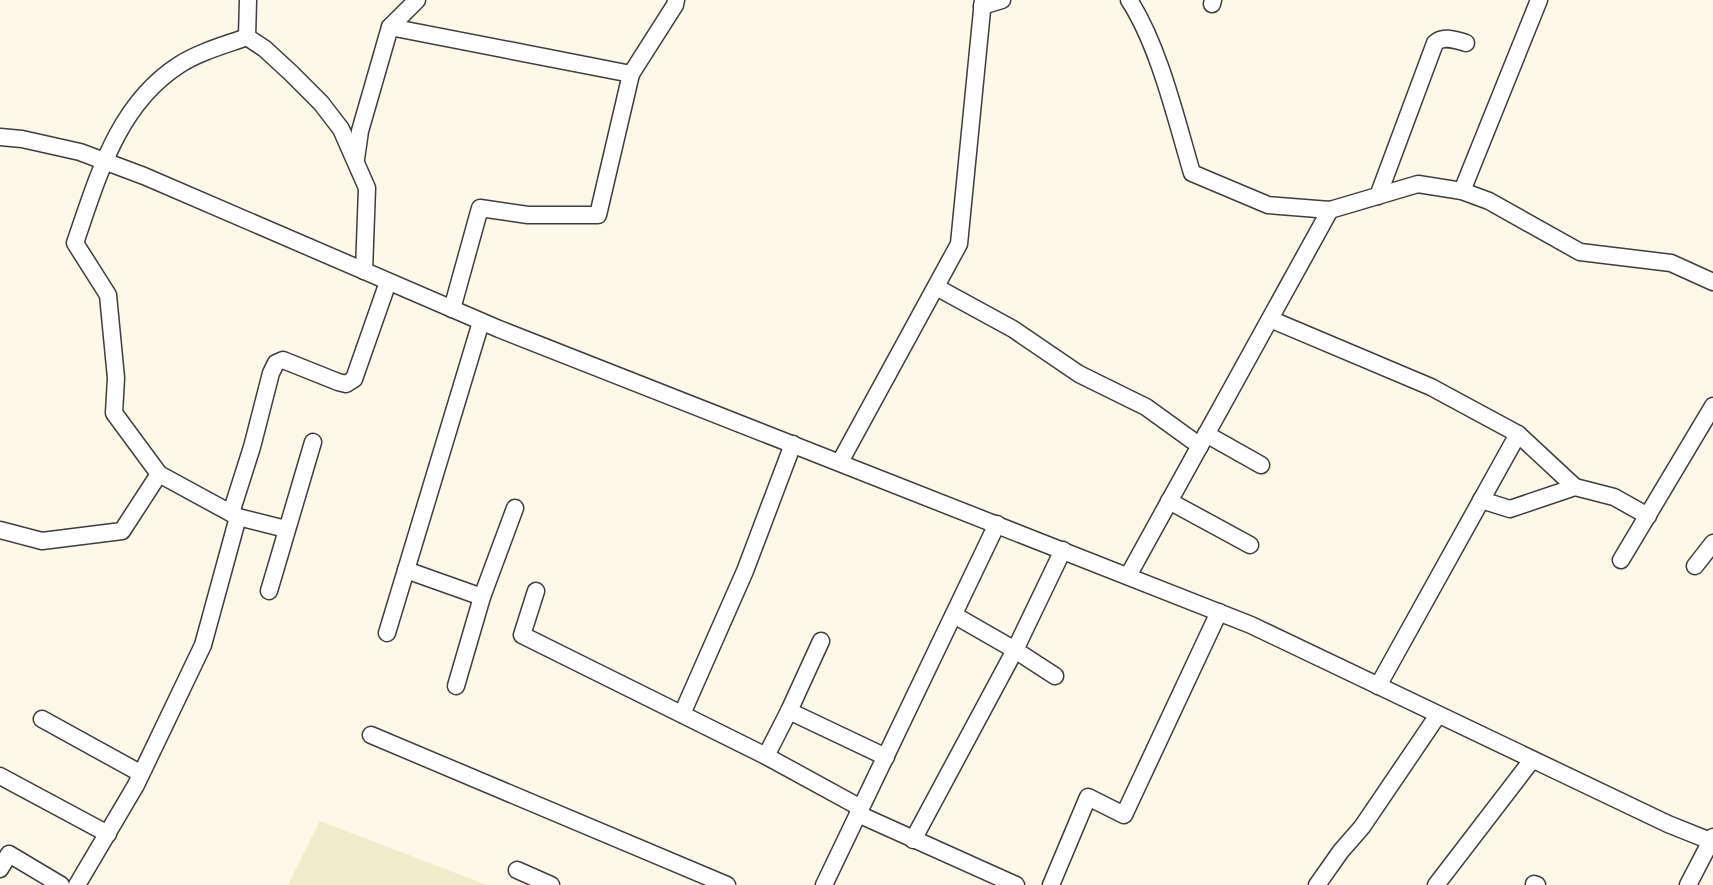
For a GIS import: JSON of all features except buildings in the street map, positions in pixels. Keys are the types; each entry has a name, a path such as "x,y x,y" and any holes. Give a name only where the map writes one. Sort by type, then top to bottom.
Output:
{"street":[{"path":"247,37 248,0"},
{"path":"356,159 360,131 390,27 417,0"},
{"path":"452,309 480,207 528,214 598,215 631,74 676,0"},
{"path":"840,462 959,244 982,3 1002,0"},
{"path":"1129,0 1142,19 1192,172 1268,205 1330,210 1418,184 1462,191 1489,201 1580,252 1671,263 1713,282"},
{"path":"1462,191 1539,0"},
{"path":"390,27 631,74"},
{"path":"247,37 265,49 321,103 341,129 367,188 364,271"},
{"path":"247,37 180,64 154,85 130,113 104,161 75,243 108,295 116,378 114,413 159,474 234,515 286,529"},
{"path":"1378,196 1435,43 1439,39 1446,38 1466,43"},
{"path":"0,137 22,139 80,152 144,176 481,322 1251,625 1668,824 1712,840 1688,885"},
{"path":"1128,576 1330,210"},
{"path":"77,885 136,785 203,645 234,515 271,373 276,363 283,360 346,384 354,379 388,282"},
{"path":"936,286 1013,328 1079,374 1146,407 1203,440 1261,465"},
{"path":"1270,319 1431,387 1518,434 1575,487 1614,497 1648,516"},
{"path":"387,633 481,322"},
{"path":"1621,560 1713,406"},
{"path":"1378,686 1518,434"},
{"path":"269,591 313,442"},
{"path":"682,714 745,571 793,444"},
{"path":"0,530 42,541 122,531 159,474"},
{"path":"1481,500 1510,509 1575,487"},
{"path":"1169,501 1250,545"},
{"path":"456,686 482,597 515,508"},
{"path":"824,885 997,524"},
{"path":"1695,566 1713,543"},
{"path":"913,840 1015,650 1063,550"},
{"path":"406,570 482,597"},
{"path":"536,591 522,635 766,756 913,840 1016,885"},
{"path":"1051,885 1088,797 1124,815 1219,612"},
{"path":"954,615 1055,676"},
{"path":"766,756 820,641"},
{"path":"789,711 886,757"},
{"path":"1317,885 1341,851 1362,827 1438,715"},
{"path":"42,719 140,773"},
{"path":"371,735 727,885"},
{"path":"1436,885 1532,760"},
{"path":"0,776 108,834"},
{"path":"0,869 9,854 61,885"},
{"path":"517,870 551,885"}],"shaded area":[{"path":"320,821 487,885 288,885"}]}
